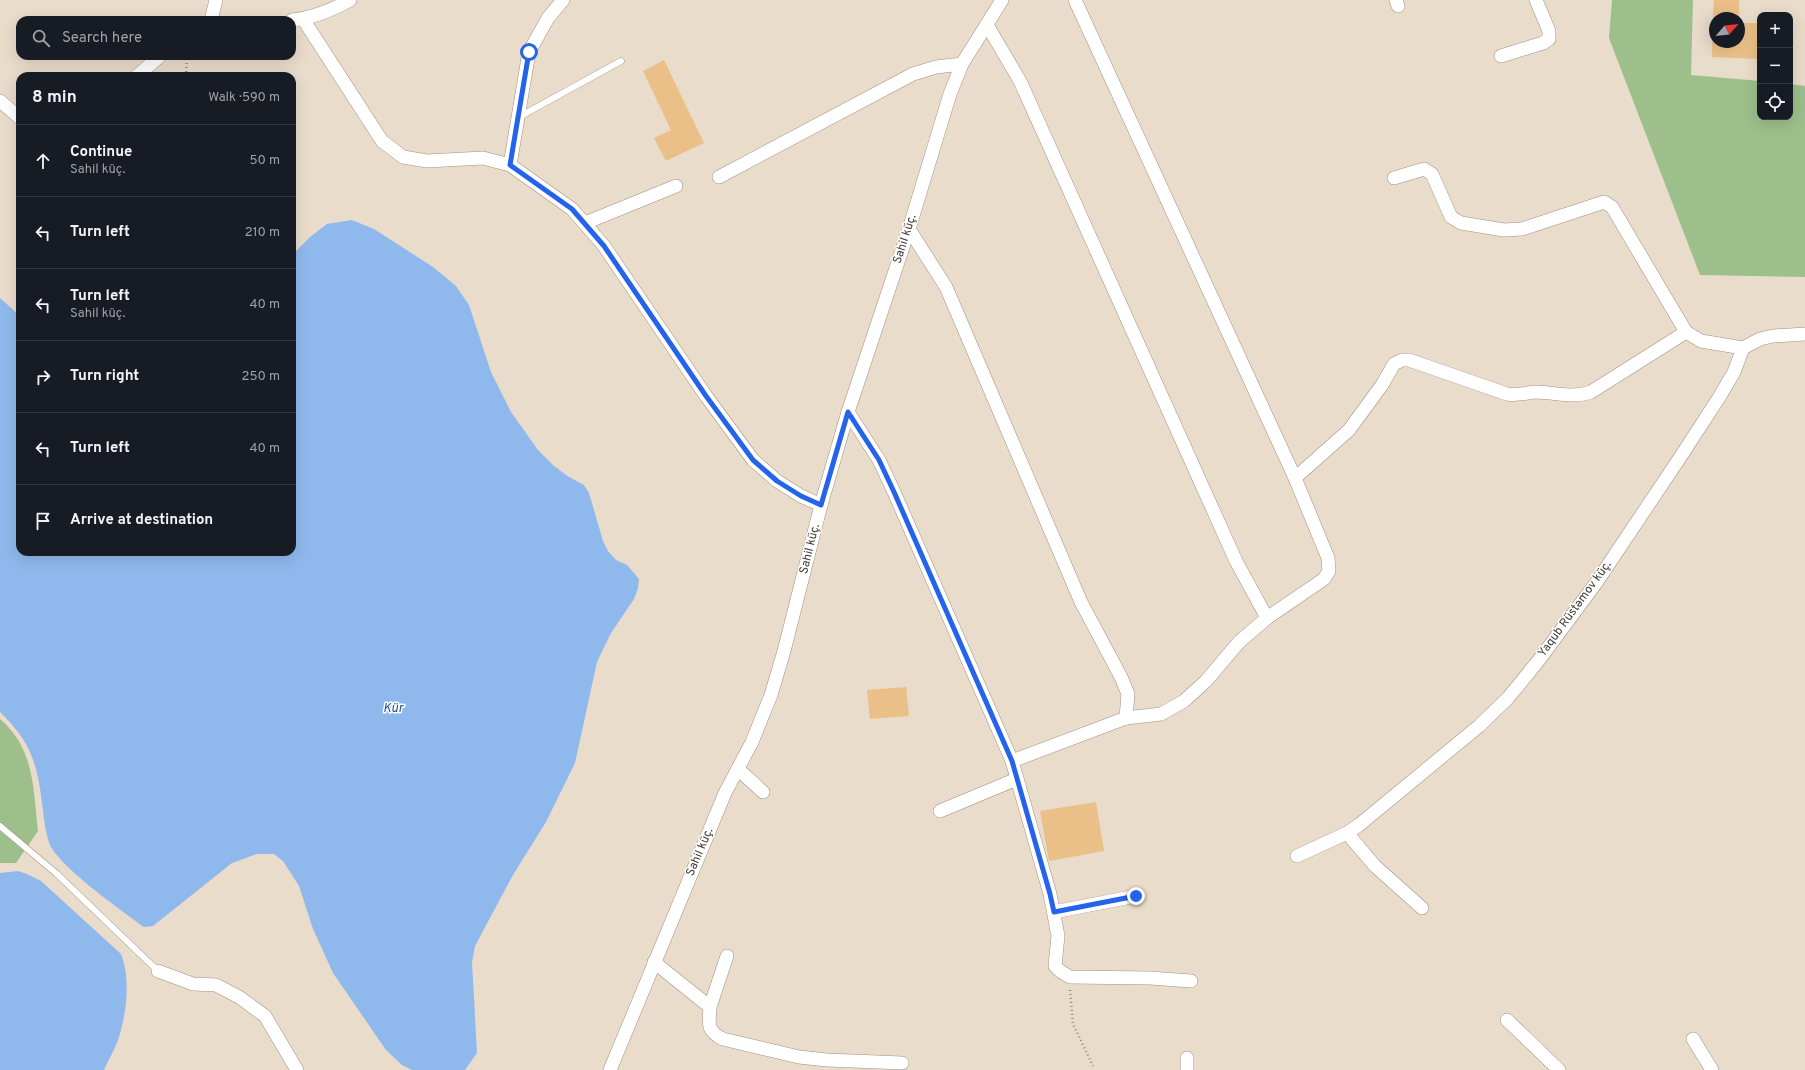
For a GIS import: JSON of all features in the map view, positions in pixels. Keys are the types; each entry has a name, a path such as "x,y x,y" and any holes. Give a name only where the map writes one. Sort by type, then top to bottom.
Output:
{"street":[{"path":"212,16 216,0"},
{"path":"350,0 332,9 298,20 382,141 403,157 427,161 483,158 510,165 572,209 604,246 706,396 753,460 777,481 801,496 821,505"},
{"path":"510,165 529,52 548,18 563,0"},
{"name":"Sahil küç.","path":"610,1070 725,793 752,742 771,694 784,651 821,505 848,412 909,229 950,94 962,64 1002,0"},
{"path":"1012,761 1126,718 1161,714 1184,701 1206,681 1239,642 1266,618 1324,579 1329,571 1328,558 1295,478 1075,0"},
{"path":"1501,56 1543,43 1549,39 1549,31 1536,0"},
{"path":"987,25 1020,81 1236,561 1266,618"},
{"path":"142,72 155,60"},
{"path":"719,177 913,74 936,67 962,64"},
{"path":"0,101 16,115"},
{"path":"1394,178 1424,169 1432,174 1450,217 1460,223 1504,230 1522,229 1604,202 1612,207 1686,332 1701,341 1743,348 1749,343 1766,337 1805,334"},
{"path":"585,223 676,186"},
{"path":"909,229 946,287 1081,602 1121,677 1128,694 1126,718"},
{"path":"1295,478 1349,430 1382,385 1394,364 1402,360 1409,360 1507,394 1519,396 1536,392 1581,396 1591,392 1686,332"},
{"name":"Yaqub Rüstəmov küç.","path":"1297,856 1347,833 1359,825 1479,726 1508,698 1596,583 1720,396 1734,372 1743,348"},
{"path":"848,412 879,460 1012,761 1054,912 1058,936 1055,966 1070,977 1150,978 1191,982"},
{"path":"738,769 763,792"},
{"path":"940,811 1017,779"},
{"path":"1347,833 1375,866 1422,908"},
{"path":"1054,912 1136,896"},
{"path":"727,956 710,1007 709,1025 714,1035 723,1039 799,1057 827,1060 902,1063"},
{"path":"654,962 710,1007"},
{"path":"158,971 193,984 216,985 239,996 265,1016 297,1070"},
{"path":"1507,1020 1559,1070"},
{"path":"1693,1040 1712,1070"}],"lane":[{"path":"518,118 622,61"},
{"path":"0,826 57,874 158,971"}],"path":[{"path":"186,72 187,60"},
{"path":"1070,977 1070,1010 1072,1024 1093,1066"}],"green space":[{"path":"1612,0 1693,0 1691,75 1757,81 1757,120 1793,120 1793,84 1805,86 1805,277 1700,275 1609,38"},
{"path":"0,719 20,743 30,770 35,800 38,831 16,863 0,863"}],"water":[{"name":"Kür","path":"352,220 374,229 433,267 456,286 469,305 491,372 511,412 538,450 554,466 569,477 584,485 589,493 603,541 608,551 616,560 627,565 639,579 638,588 634,599 611,633 597,662 575,763 546,822 513,875 475,946 472,962 477,1053 465,1070 412,1070 402,1065 386,1050 333,973 313,929 299,886 283,861 274,854 257,854 232,863 153,926 144,927 107,900 66,865 50,845 46,830 38,776 30,753 19,733 0,712 0,298 16,312 16,556 296,556 296,251 310,237 327,224"},
{"path":"18,871 41,881 121,954 127,982 125,1012 118,1040 104,1070 0,1070 0,873"}],"building":[{"path":"1714,0 1739,0 1739,12 1713,12"},
{"path":"1745,23 1757,23 1757,59 1712,57 1712,48 1745,48"},
{"path":"664,60 704,143 666,161 654,138 671,130 643,71"},
{"path":"906,687 909,716 870,719 867,690"},
{"path":"1096,802 1104,851 1049,861 1040,811"}],"route":[{"path":"529,52 510,165 572,209 604,246 706,396 753,460 777,481 801,496 821,505 848,412 879,460 1012,761 1054,912 1136,896"}]}
